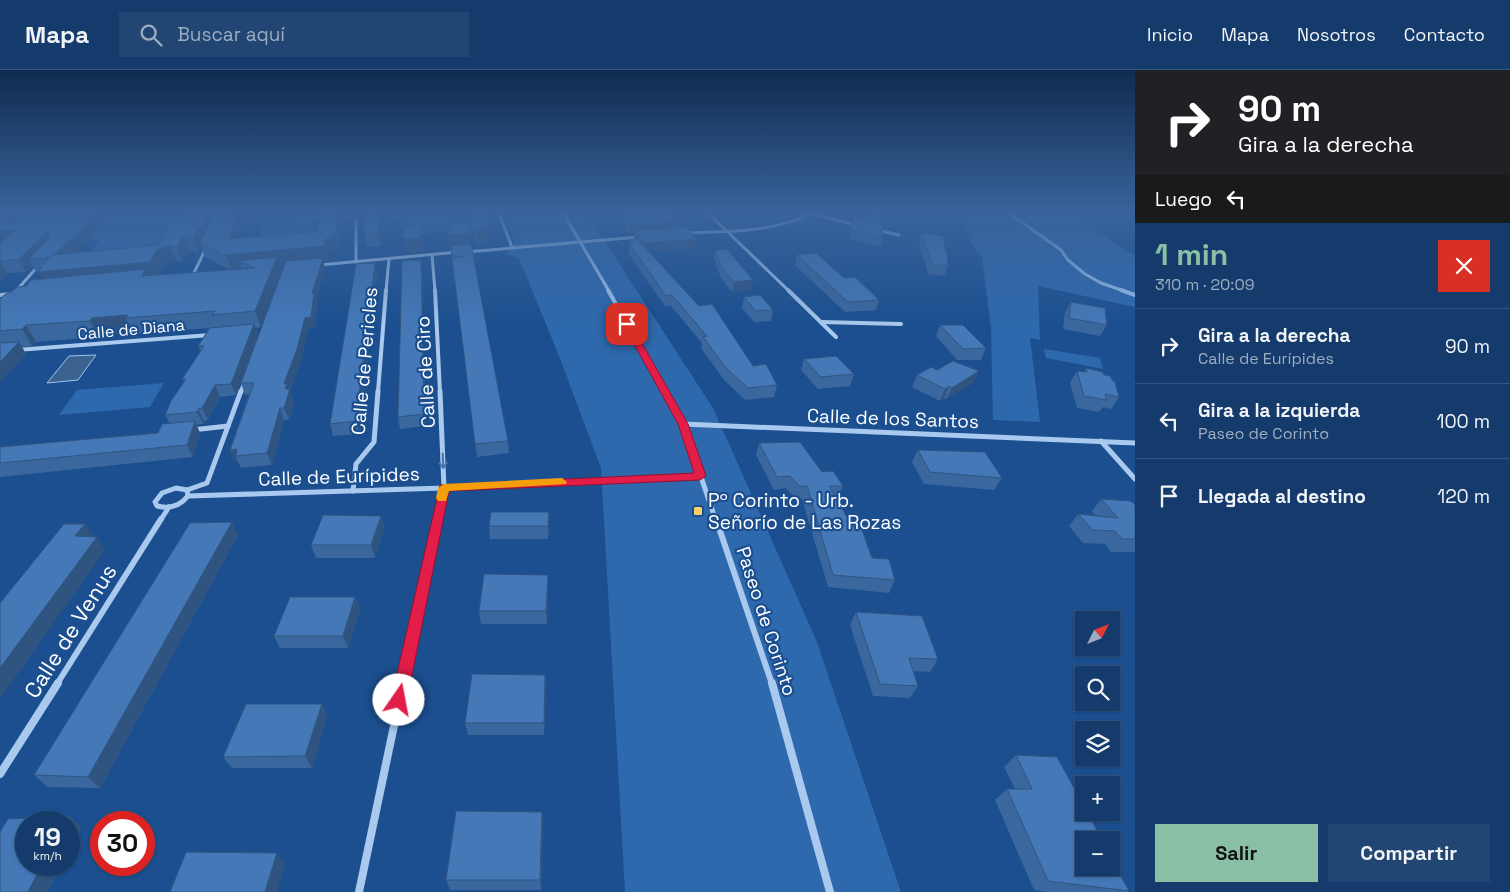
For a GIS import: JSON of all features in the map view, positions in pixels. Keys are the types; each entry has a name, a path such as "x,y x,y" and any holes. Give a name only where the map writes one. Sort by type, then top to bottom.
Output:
{"street":[{"path":"192,277 205,249"},
{"path":"356,249 356,262"},
{"path":"312,266 488,249"},
{"name":"Paseo de Corinto","path":"585,249 683,424 770,676 830,892"},
{"path":"747,249 836,337"},
{"name":"Calle de Ciro","path":"359,892 444,488 432,255"},
{"name":"Calle de Pericles","path":"353,491 356,464 374,442 389,259"},
{"path":"7,300 43,260"},
{"path":"183,278 202,276"},
{"path":"0,295 24,292"},
{"path":"820,322 901,324"},
{"name":"Calle de Diana","path":"10,351 214,335"},
{"path":"169,507 181,503 187,493 207,483 247,374"},
{"name":"Calle de los Santos","path":"683,424 1135,443"},
{"path":"189,430 228,426"},
{"path":"1101,441 1135,479"},
{"name":"Calle de Eurípides","path":"169,507 157,506 155,502 162,493 176,488 187,493 353,491 700,476"},
{"name":"Calle de Venus","path":"0,774 169,507"}],"shaded area":[{"path":"94,249 157,249 155,254 88,260"},
{"path":"509,249 610,249 713,408 817,642 901,892 625,892 601,468 561,361 519,258 505,254"},
{"path":"976,249 1125,249 1135,255 1135,307 1038,286 1040,340 1030,338 1040,422 993,420 991,328 982,257"},
{"path":"1044,349 1100,358 1103,369 1046,358"},
{"path":"96,355 78,380 47,383 69,356"},
{"path":"164,383 150,407 59,415 77,390"}],"building":[{"path":"0,249 29,249 19,259 0,261"},
{"path":"38,249 59,249 49,258 29,259"},
{"path":"111,249 159,249 150,262 38,272 51,255"},
{"path":"214,249 287,249 226,255"},
{"path":"451,249 472,249 508,441 475,444 452,258 463,257 452,255"},
{"path":"633,249 647,249 699,306 712,304 753,366 766,364 777,385 748,388 726,368 703,337 707,336 672,295 666,296"},
{"path":"727,249 753,280 734,282 722,268 715,251"},
{"path":"927,249 946,249 948,266 932,264"},
{"path":"816,253 844,278 855,277 879,300 848,302 797,255"},
{"path":"277,257 255,311 212,315 215,311 126,318 128,315 92,318 90,321 26,325 22,329 0,331 0,299 17,287 26,286 31,280 146,269 142,276 255,268 239,261"},
{"path":"323,258 312,293 314,293 311,317 305,318 297,349 284,384 287,384 285,389 290,389 284,408 280,408 267,453 236,456 237,449 230,450 254,383 241,383 286,261"},
{"path":"421,260 424,414 398,417 402,261"},
{"path":"375,263 356,421 330,424 356,264"},
{"path":"760,295 773,310 756,311 744,297"},
{"path":"1071,302 1105,308 1107,325 1069,318"},
{"path":"254,324 231,384 215,385 202,408 198,409 197,412 165,415 171,401 186,379 182,379 204,346 198,346 210,328"},
{"path":"940,325 963,325 986,348 963,349"},
{"path":"19,342 0,362 0,343"},
{"path":"836,356 854,374 821,377 804,359"},
{"path":"953,361 979,371 952,388 949,386 945,389 917,375 931,367 937,370"},
{"path":"1086,368 1103,372 1104,375 1110,376 1115,382 1119,397 1105,394 1107,400 1084,396 1077,371 1087,372"},
{"path":"195,421 187,445 0,463 0,447 158,433 162,424"},
{"path":"800,442 822,472 833,471 843,486 829,486 851,524 860,524 872,558 889,559 895,580 833,575 807,486 799,486 790,476 777,477 759,443"},
{"path":"918,450 985,452 1002,478 930,472"},
{"path":"1101,499 1131,501 1135,505 1135,539 1122,539 1115,531 1093,530 1078,514 1118,518"},
{"path":"491,512 549,512 548,526 489,526"},
{"path":"323,515 381,516 371,545 311,545"},
{"path":"232,522 88,777 34,775 190,523"},
{"path":"64,524 85,524 75,536 97,537 0,668 0,603"},
{"path":"484,574 548,575 546,611 479,611"},
{"path":"290,597 355,597 343,636 274,636"},
{"path":"856,612 922,616 938,659 909,658 918,686 880,684"},
{"path":"472,674 545,675 544,723 465,723"},
{"path":"246,704 322,704 305,756 223,757"},
{"path":"1016,755 1057,757 1075,790 1075,821 1092,821 1097,831 1075,831 1075,876 1120,874 1129,891 1048,881 1007,789 1032,789"},
{"path":"456,811 542,812 540,880 446,880"},
{"path":"8,819 15,819 15,876 36,876 28,892 0,892 0,832"},
{"path":"186,852 277,853 265,892 170,892"}],"waterway":[{"path":"1060,249 1068,260 1085,274 1101,283 1124,291"},
{"path":"1121,290 1135,295"}],"slow traffic":[{"path":"442,498 444,488 562,482"}],"place":[{"name":"Pº Corinto - Urb. Señorío de Las Rozas","path":"698,511"}],"route":[{"path":"399,700 444,488 700,476 683,424 627,324"}]}
